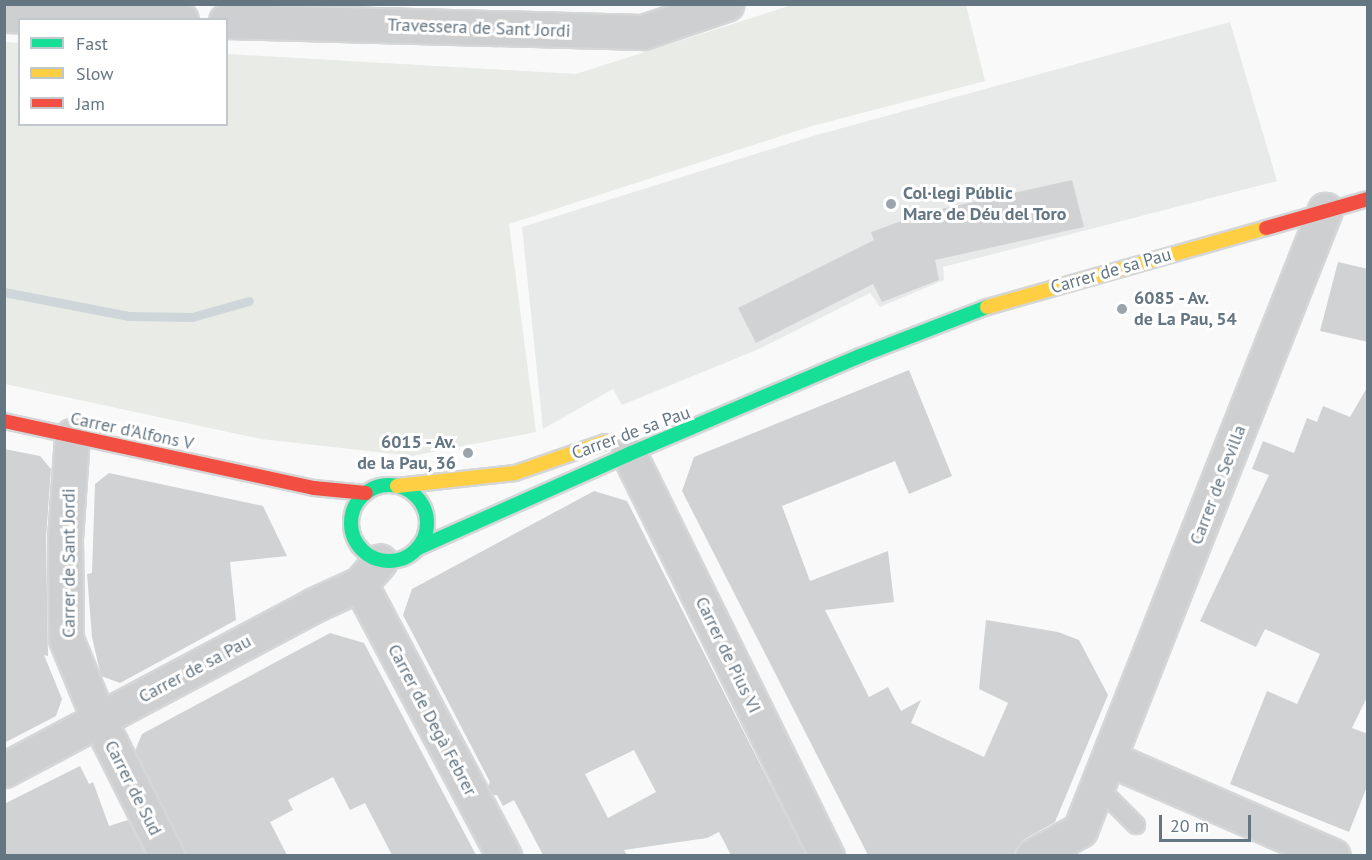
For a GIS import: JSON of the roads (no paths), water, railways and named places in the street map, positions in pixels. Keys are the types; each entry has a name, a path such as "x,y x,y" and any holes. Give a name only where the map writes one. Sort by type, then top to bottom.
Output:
{"street":[{"name":"Travessera de Sant Jordi","path":"228,21 518,17 643,32 726,4"},
{"path":"4,15 85,11 160,18"},
{"name":"Carrer de sa Pau","path":"418,548 623,446 991,305 1368,199"},
{"name":"Carrer de Sevilla","path":"1034,855 1080,830 1325,210"},
{"name":"Carrer de sa Pau","path":"700,408 860,356"},
{"name":"Carrer d'Alfons V","path":"4,421 252,475 338,492 366,493"},
{"name":"Carrer de Sant Jordi","path":"72,436 65,538 66,639 99,720"},
{"name":"Carrer de sa Pau","path":"397,486 515,473 623,446"},
{"name":"Carrer de Pius VI","path":"623,446 827,855"},
{"name":"Carrer d'Alfons V","path":"252,475 307,502"},
{"path":"338,523 354,540 370,556 370,572 401,559 418,548 426,530 424,511 414,495 397,486 376,488 366,493 354,509 351,519 354,540"},
{"name":"Carrer de sa Pau","path":"4,770 314,605 370,572"},
{"name":"Carrer de Degà Febrer","path":"370,572 504,855"},
{"name":"Carrer de Sud","path":"99,720 167,855"},
{"path":"1104,773 1333,855"}],"lane":[{"path":"1104,773 1136,825"}],"waterway":[{"path":"4,292 129,316 192,317 249,301"}],"place":[{"name":"Col·legi Públic Mare de Déu del Toro","path":"891,204"},
{"name":"6085 - Av. de La Pau, 54","path":"1122,309"},
{"name":"6015 - Av. de la Pau, 36","path":"468,453"}]}
